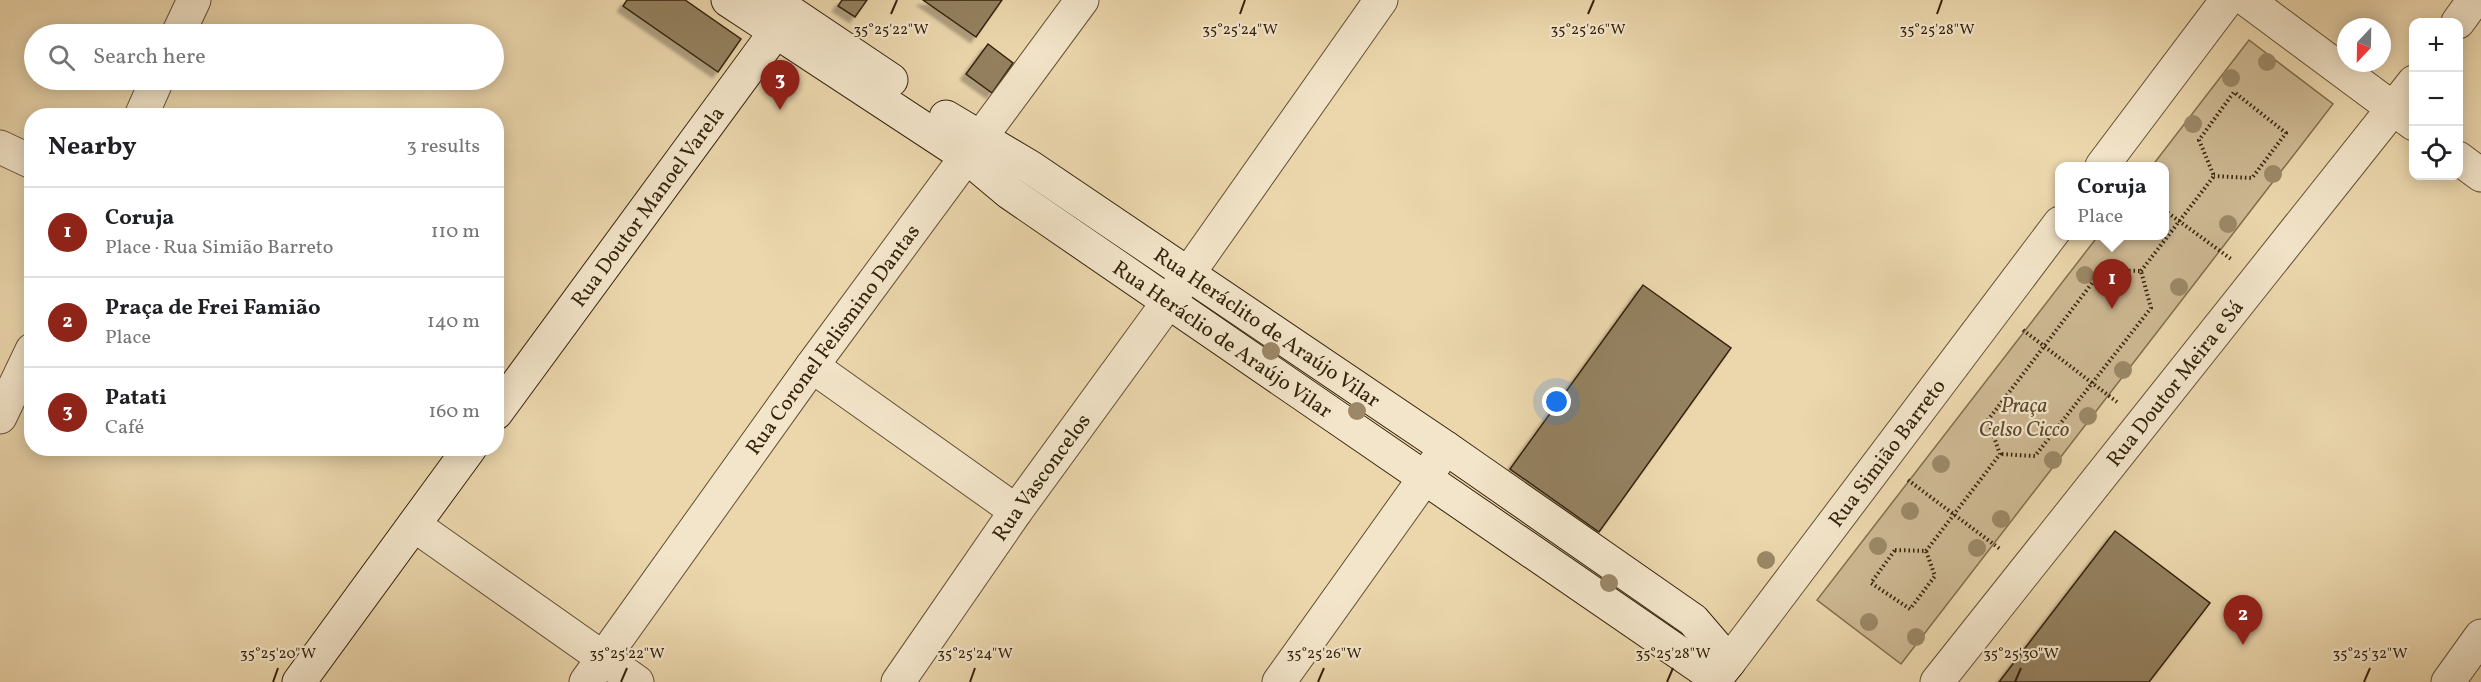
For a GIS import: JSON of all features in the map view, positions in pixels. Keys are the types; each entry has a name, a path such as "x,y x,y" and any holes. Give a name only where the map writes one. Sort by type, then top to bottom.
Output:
{"street":[{"path":"183,24 194,0"},
{"name":"Rua Heráclio de Araújo Vilar","path":"728,0 784,11 974,148 1010,193 1169,301 1424,480 1719,674"},
{"name":"Rua Coronel Felismino Dantas","path":"595,670 812,366 1082,0"},
{"name":"Rua Vasconcelos","path":"898,682 1016,511 1169,301 1382,0"},
{"path":"2105,162 2227,0"},
{"path":"2247,0 2404,117"},
{"path":"2461,18 2475,0"},
{"name":"Rua Doutor Manoel Varela","path":"504,402 784,11"},
{"path":"145,108 153,90"},
{"name":"Rua Doutor Meira e Sá","path":"1937,682 2258,279 2404,117 2409,100"},
{"path":"0,147 24,158"},
{"name":"Rua Heráclito de Araújo Vilar","path":"974,148 1030,167 1446,448 1693,620 1719,674"},
{"path":"2463,162 2481,175"},
{"name":"Rua Simião Barreto","path":"1719,674 2055,230"},
{"path":"812,366 1016,511"},
{"path":"0,417 24,367"},
{"path":"1279,682 1446,448"},
{"path":"299,682 464,456"},
{"path":"414,525 595,670 637,682"},
{"path":"2448,682 2481,636"}],"path":[{"path":"2234,92 2286,133 2252,178 2214,176 2199,140 2234,92"},
{"path":"2169,234 2214,176"},
{"path":"2169,214 2258,279"},
{"path":"2141,271 2165,240"},
{"path":"2000,454 1988,420 2102,270 2141,271"},
{"path":"2000,454 2035,456 2151,308 2141,271"},
{"path":"1995,308 2144,423"},
{"path":"1926,551 2000,454"},
{"path":"1881,460 2027,570"},
{"path":"1895,550 1926,551 1935,576 1910,609 1871,583 1895,550"}],"green space":[{"name":"Praça Celso Cicco","path":"2249,40 2333,104 1901,664 1817,600 2095,240 2169,240 2169,162 2155,162"}],"building":[{"path":"627,0 685,0 741,39 718,72 623,6"},
{"path":"842,0 867,0 855,17 838,6"},
{"path":"923,0 1002,0 976,37"},
{"path":"988,44 1013,63 992,93 966,74"},
{"path":"1643,285 1731,348 1599,532 1510,469"},
{"path":"2115,531 2210,603 2149,682 1999,682"}],"place":[{"name":"Patati","path":"780,110"},
{"name":"Coruja","path":"2112,309"},
{"name":"Praça de Frei Famião","path":"2243,645"}]}
